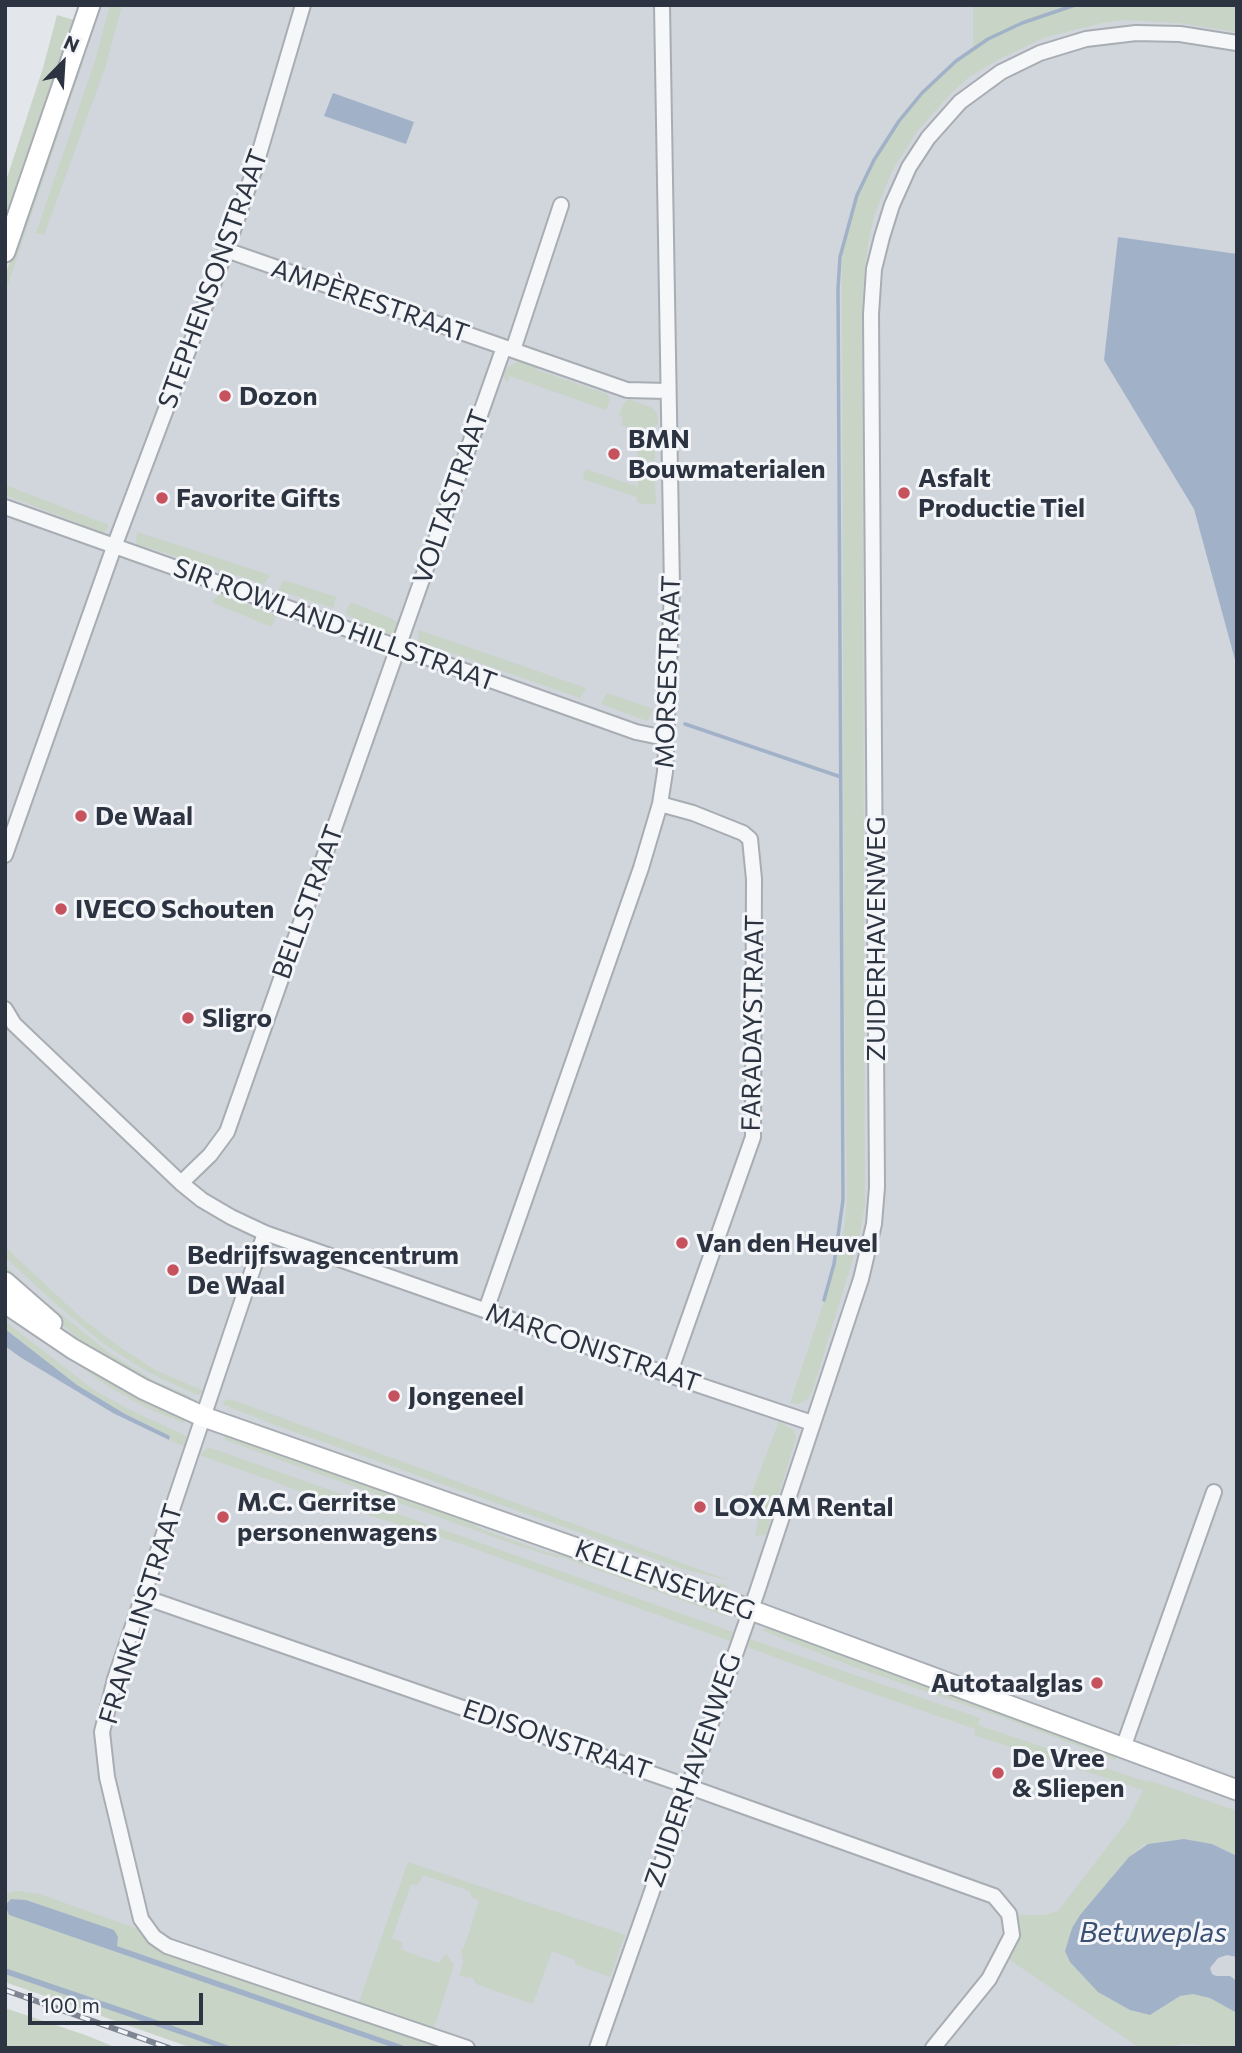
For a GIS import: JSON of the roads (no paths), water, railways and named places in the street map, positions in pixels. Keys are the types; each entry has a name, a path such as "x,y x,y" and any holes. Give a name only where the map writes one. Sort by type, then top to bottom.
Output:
{"main road":[{"path":"5,253 90,5"},
{"name":"KELLENSEWEG","path":"5,1282 98,1362"},
{"name":"KELLENSEWEG","path":"5,1303 73,1349 142,1389 204,1417 750,1610 1237,1790"}],"street":[{"name":"MORSESTRAAT","path":"486,1310 641,868 660,804 665,772 672,588 662,5"},
{"name":"STEPHENSONSTRAAT","path":"114,547 254,171 300,6"},
{"name":"ZUIDERHAVENWEG","path":"597,2048 750,1610 869,1252 877,1187 871,314 874,269 892,205 909,167 929,138 960,102 1002,72 1040,53 1086,39 1136,33 1180,34 1237,43"},
{"path":"508,349 561,205"},
{"name":"AMPÈRESTRAAT","path":"226,250 627,390 667,391"},
{"name":"VOLTASTRAAT","path":"399,647 508,349"},
{"name":"SIR ROWLAND HILLSTRAAT","path":"5,507 636,732 660,737 666,735"},
{"path":"5,855 114,547"},
{"name":"BELLSTRAAT","path":"181,1183 210,1154 227,1132 399,647"},
{"name":"FARADAYSTRAAT","path":"660,804 693,813 743,833 750,839 754,879 753,1137 669,1375"},
{"name":"MARCONISTRAAT","path":"5,1009 14,1024 181,1183 202,1200 265,1233 812,1423"},
{"name":"FRANKLINSTRAAT","path":"265,1233 116,1679 102,1732 107,1777 141,1919 145,1927 167,1946 467,2048"},
{"path":"1123,1748 1214,1492"},
{"name":"EDISONSTRAAT","path":"144,1597 994,1896 1009,1914 1012,1935 989,1979 933,2048"}],"water":[{"path":"333,93 414,122 406,144 324,116"},
{"path":"1118,237 1237,254 1237,667 1194,509 1104,360"},
{"path":"5,1329 77,1385 125,1414 170,1436 169,1440 113,1413 20,1357 5,1346"},
{"name":"Betuweplas","path":"1184,1839 1212,1844 1237,1856 1237,1957 1227,1955 1218,1958 1210,1968 1216,1976 1230,1976 1237,1981 1237,2013 1210,1998 1193,1994 1180,1996 1150,2015 1130,2010 1098,1992 1070,1962 1065,1951 1072,1928 1080,1915 1129,1857 1148,1844"},
{"path":"11,1899 26,1900 114,1930 118,1937 117,1946 410,2048 394,2048 9,1915 5,1905"},
{"path":"5,1968 235,2048 220,2048 5,1974"}],"waterway":[{"path":"824,1300 834,1264 843,1200 838,289 840,257 857,195 874,160 899,121 922,93 956,61 988,39 1022,23 1075,5"},
{"path":"685,724 841,777"}],"railway":[{"path":"5,1990 169,2048"}],"place":[{"name":"Dozon","path":"225,396"},
{"name":"BMN Bouwmaterialen","path":"614,454"},
{"name":"Asfalt Productie Tiel","path":"904,493"},
{"name":"Favorite Gifts","path":"162,498"},
{"name":"De Waal","path":"81,816"},
{"name":"IVECO Schouten","path":"61,909"},
{"name":"Sligro","path":"188,1018"},
{"name":"Van den Heuvel","path":"682,1243"},
{"name":"Bedrijfswagencentrum De Waal","path":"173,1270"},
{"name":"Jongeneel","path":"394,1396"},
{"name":"LOXAM Rental","path":"700,1507"},
{"name":"M.C. Gerritse personenwagens","path":"223,1517"},
{"name":"Autotaalglas","path":"1097,1683"},
{"name":"De Vree & Sliepen","path":"998,1773"}]}
